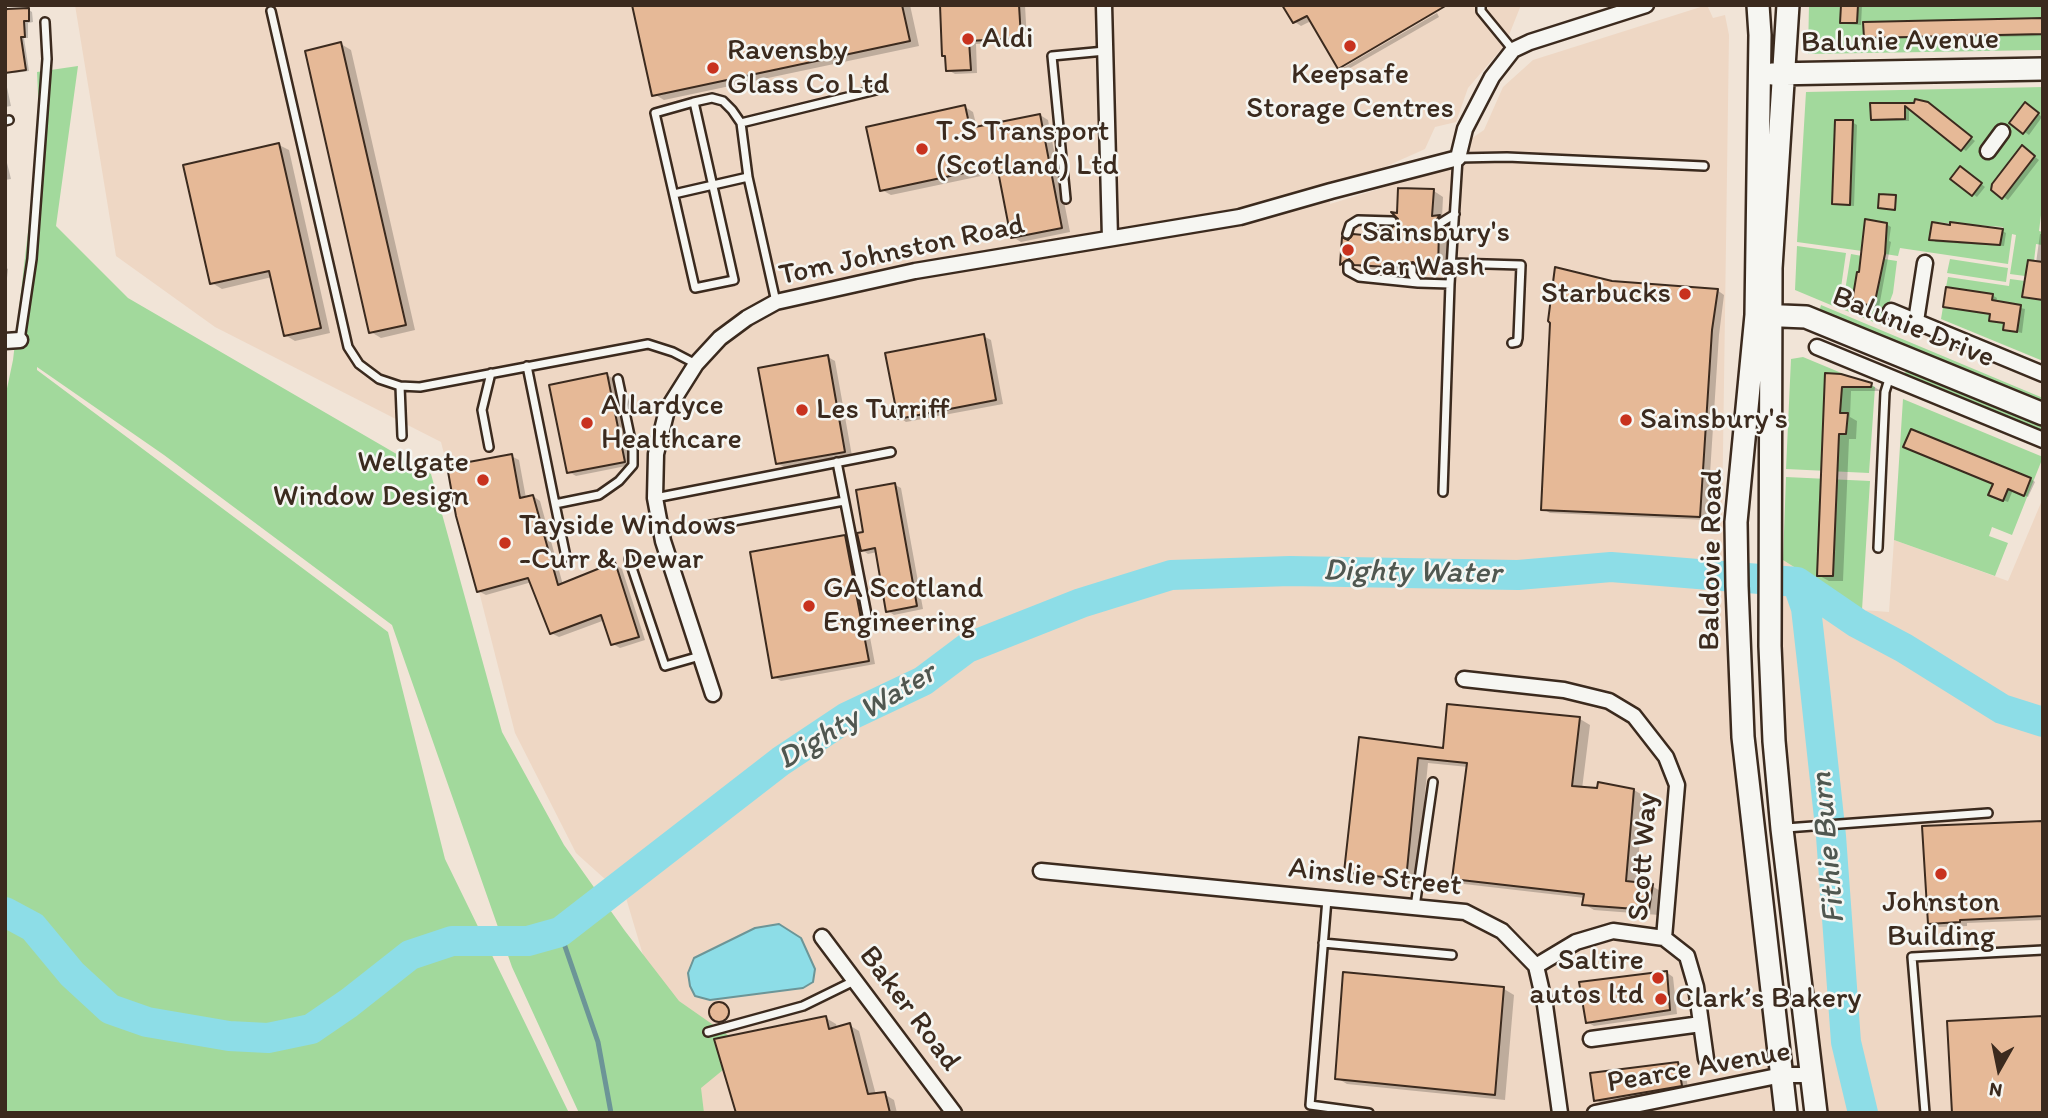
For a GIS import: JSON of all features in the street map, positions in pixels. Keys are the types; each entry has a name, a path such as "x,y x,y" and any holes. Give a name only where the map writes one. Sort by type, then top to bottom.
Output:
{"main road":[{"name":"Baldovie Road","path":"1758,5 1774,741 1816,1113"},
{"name":"Baldovie Road","path":"1786,1113 1743,737 1736,522 1763,315 1788,5"},
{"name":"Balunie Avenue","path":"1759,75 2043,69"},
{"name":"Balunie Drive","path":"1763,315 1806,317 2043,414"}],"street":[{"path":"1104,5 1110,238"},
{"path":"1458,158 1465,129 1492,77 1513,50 1636,7"},
{"path":"1988,151 2003,132"},
{"name":"Tom Johnston Road","path":"713,694 663,541 655,498 656,454 667,410 696,364 720,338 747,318 776,302 915,271 1240,217 1458,158"},
{"name":"Balunie Drive","path":"1916,321 1925,262"},
{"name":"Balunie Drive","path":"1891,311 2043,374"},
{"path":"5,341 20,340"},
{"path":"1817,346 2043,440"},
{"path":"1891,376 1899,354"},
{"name":"Scott Way","path":"1464,679 1564,690 1609,701 1634,716 1665,757 1677,785 1664,938"},
{"name":"Ainslie Street","path":"1041,871 1465,912 1502,931 1536,966"},
{"name":"Scott Way","path":"1536,966 1576,942 1613,931 1664,938 1687,956 1696,987 1706,1059"},
{"name":"Baker Road","path":"822,937 954,1113"},
{"path":"1536,966 1545,1005 1560,1113"},
{"path":"1591,1039 1701,1024"},
{"name":"Pearce Avenue","path":"1595,1113 1782,1075 1812,1075"}],"lane":[{"path":"1481,5 1481,11 1513,50"},
{"path":"271,10 348,347 359,364 379,379 400,386 419,387 648,344 673,352 696,364"},
{"path":"20,340 32,259 47,59 45,22"},
{"path":"1066,199 1052,56 1105,51"},
{"path":"741,123 876,90"},
{"path":"694,102 734,280 695,288 655,113 694,102 712,99 723,101 741,123 748,177 776,302"},
{"path":"1444,492 1450,284 1458,158 1507,157 1704,166"},
{"path":"674,194 748,177"},
{"path":"1439,224 1455,214"},
{"path":"1348,234 1350,225 1357,220 1391,221"},
{"path":"1452,263 1521,265 1518,338 1517,342 1512,343"},
{"path":"1348,265 1348,271 1359,278 1450,284"},
{"path":"1412,268 1412,274 1418,283"},
{"path":"527,366 566,557"},
{"path":"489,447 482,410 491,373"},
{"path":"1878,548 1885,391 1891,376"},
{"path":"555,504 599,495 619,481 633,465 633,450 618,379"},
{"path":"400,386 402,436"},
{"path":"655,498 891,452"},
{"path":"837,462 867,615"},
{"path":"706,526 844,501"},
{"path":"629,559 665,666 701,656"},
{"path":"1415,907 1433,782"},
{"path":"1782,829 1988,813"},
{"path":"1327,898 1310,1105 1369,1113"},
{"path":"1323,943 1452,955"},
{"path":"1925,1113 1912,957 2043,950"},
{"path":"708,1032 803,1006 854,981"}],"shaded area":[{"path":"75,5 1521,5 1505,45 1468,88 1456,122 1435,127 1425,149 1331,191 1330,204 1411,179 1484,130 1503,87 1533,60 1707,5 1713,18 1725,15 1729,35 1722,521 1736,522 1737,586 1786,1113 690,1113 626,898 576,853 515,733 441,442 215,327 116,256"},
{"path":"2043,498 2043,1113 1816,1113 1770,646 1783,560 1862,610 1889,612 1894,540 2008,581"}],"green space":[{"path":"1809,5 2043,5 2043,50 1808,54"},
{"path":"78,66 56,226 128,298 431,474 502,732 564,845 679,1001 732,1038 757,1042 701,1088 704,1113 579,1113 512,967 392,625 164,455 37,367 37,370 388,632 445,859 569,1113 5,1113 5,398 13,360 35,172 39,114 37,72"},
{"path":"2043,87 2043,215 2039,231 2043,232 2043,240 2042,245 2036,244 2034,261 2028,260 2025,276 2010,274 2016,235 2012,234 2008,264 1900,248 1898,256 1885,254 1887,223 1865,219 1862,251 1797,242 1806,92","holes":["1932,222 2003,227 2000,245 1930,240"]},
{"path":"1797,246 1846,253 1838,308 1795,290"},
{"path":"1851,254 1862,256 1853,303 1874,305 1884,259 1897,261 1893,293 1881,325 1842,309"},
{"path":"1950,259 2008,268 2006,282 1947,273"},
{"path":"1948,277 2009,286 2010,279 2025,281 2022,297 2043,300 2043,361 1941,319 1943,307 1990,314 2004,323 2003,330 2017,332 2020,313 1992,300 1992,294 1946,287"},
{"path":"1821,305 2043,398 2043,405 1819,312"},
{"path":"1803,357 1875,387 1869,473 1786,469 1791,359"},
{"path":"1910,370 2043,425 2043,432 1902,374"},
{"path":"1903,399 2043,457 2012,535 1992,527 1989,536 2008,543 1995,576 1894,540"},
{"path":"1786,477 1870,481 1862,610 1783,560"}],"water":[{"path":"779,924 801,938 815,969 813,982 803,988 710,1000 695,996 688,973 694,958 755,928"}],"building":[{"name":"Ravensby Glass Co Ltd","path":"632,5 902,5 910,41 652,96"},
{"name":"Aldi","path":"940,5 1019,5 1021,38 969,41 971,70 946,71 945,56 942,56"},
{"name":"Keepsafe Storage Centres","path":"1282,5 1447,5 1338,69 1307,16 1293,23"},
{"path":"1841,5 1858,5 1857,23 1840,23"},
{"path":"29,8 29,21 24,21 25,37 21,37 26,70 5,73 5,11"},
{"path":"2043,18 2043,34 1864,38 1863,22"},
{"path":"341,42 406,325 369,333 305,51"},
{"path":"1915,99 1928,102 1972,137 1961,151 1905,106 1905,119 1871,120 1870,103 1914,103"},
{"path":"2025,102 2039,113 2023,134 2009,123"},
{"path":"965,105 970,128 1040,114 1062,228 1011,238 997,166 880,191 866,127"},
{"path":"1835,120 1853,120 1850,205 1832,204"},
{"path":"279,143 321,328 284,336 269,271 210,284 183,165"},
{"path":"2022,145 2035,156 2002,199 1991,190 1992,184"},
{"path":"1960,166 1982,183 1972,196 1950,179"},
{"path":"1398,188 1434,189 1432,216 1440,215 1433,224 1434,228 1439,230 1438,269 1418,268 1413,262 1408,263 1406,268 1354,265 1349,259 1340,265 1342,237 1348,240 1353,234 1373,236 1373,230 1392,231 1392,227 1397,225 1398,219 1391,212 1397,213"},
{"path":"1879,194 1896,195 1895,210 1878,208"},
{"path":"1865,219 1887,223 1885,254 1874,306 1852,302 1859,272"},
{"path":"1932,222 2003,229 2000,245 1929,240"},
{"path":"2028,260 2043,262 2043,300 2022,297"},
{"name":"Sainsbury's","path":"1555,267 1612,281 1718,289 1712,330 1700,517 1541,510 1548,321"},
{"path":"1946,287 1993,294 1992,300 2021,305 2017,332 2003,330 2004,323 1989,321 1990,314 1943,307"},
{"path":"984,334 996,400 898,419 885,353"},
{"name":"Les Turriff","path":"828,355 845,452 776,464 758,368"},
{"name":"Allardyce Healthcare","path":"607,373 625,462 567,473 549,385"},
{"path":"1825,373 1841,374 1872,383 1871,387 1842,387 1840,413 1848,413 1846,434 1839,434 1833,576 1817,576"},
{"path":"1911,429 2031,478 2024,496 2008,489 2003,501 1988,495 1993,484 1903,447"},
{"path":"512,454 520,498 533,495 558,585 615,562 639,637 611,645 601,615 550,634 528,578 477,592 456,516 447,466"},
{"path":"895,483 917,606 886,612 875,548 861,551 857,533 863,532 856,490"},
{"name":"GA Scotland Engineering","path":"845,535 869,661 772,678 750,552"},
{"path":"1447,704 1580,717 1572,786 1597,788 1598,782 1634,789 1626,881 1653,884 1649,910 1582,905 1584,894 1452,879 1467,763 1418,758 1406,880 1344,872 1359,737 1443,748"},
{"path":"2043,821 2043,916 1928,924 1922,826"},
{"path":"1667,971 1670,1010 1586,1023 1579,982"},
{"path":"1343,972 1504,987 1495,1095 1335,1079"},
{"path":"719,1002 726,1005 729,1012 726,1019 719,1022 712,1019 709,1012 712,1005"},
{"path":"826,1016 829,1029 850,1023 868,1094 885,1092 890,1113 736,1113 714,1039"},
{"path":"2043,1016 2043,1113 1952,1113 1947,1021"},
{"path":"1678,1062 1682,1086 1594,1101 1590,1073"}],"waterway":[{"name":"Dighty Water","path":"5,912 33,927 72,974 110,1009 147,1022 229,1036 268,1038 311,1029 410,955 452,941 528,941 560,932 781,761 847,717 923,681 967,648 1081,603 1171,575 1290,571 1518,575 1611,567 1797,582 1857,623 1904,648 2002,709 2043,722"},
{"name":"Fithie Burn","path":"1797,582 1806,608 1831,836 1846,1042 1863,1113"},
{"name":"Dighty Water","path":"5,924 33,927"},
{"path":"560,932 598,1042 611,1113"}],"place":[{"name":"Aldi","path":"968,39"},
{"name":"Keepsafe Storage Centres","path":"1350,46"},
{"name":"Ravensby Glass Co Ltd","path":"713,68"},
{"name":"T.S Transport (Scotland) Ltd","path":"922,149"},
{"name":"Sainsbury's Car Wash","path":"1348,250"},
{"name":"Starbucks","path":"1685,294"},
{"name":"Les Turriff","path":"802,410"},
{"name":"Sainsbury's","path":"1626,420"},
{"name":"Allardyce Healthcare","path":"587,423"},
{"name":"Wellgate Window Design","path":"483,480"},
{"name":"Tayside Windows -Curr & Dewar","path":"505,543"},
{"name":"GA Scotland Engineering","path":"809,606"},
{"name":"Johnston Building","path":"1941,874"},
{"name":"Saltire autos ltd","path":"1658,978"},
{"name":"Clark’s Bakery","path":"1661,999"}]}
